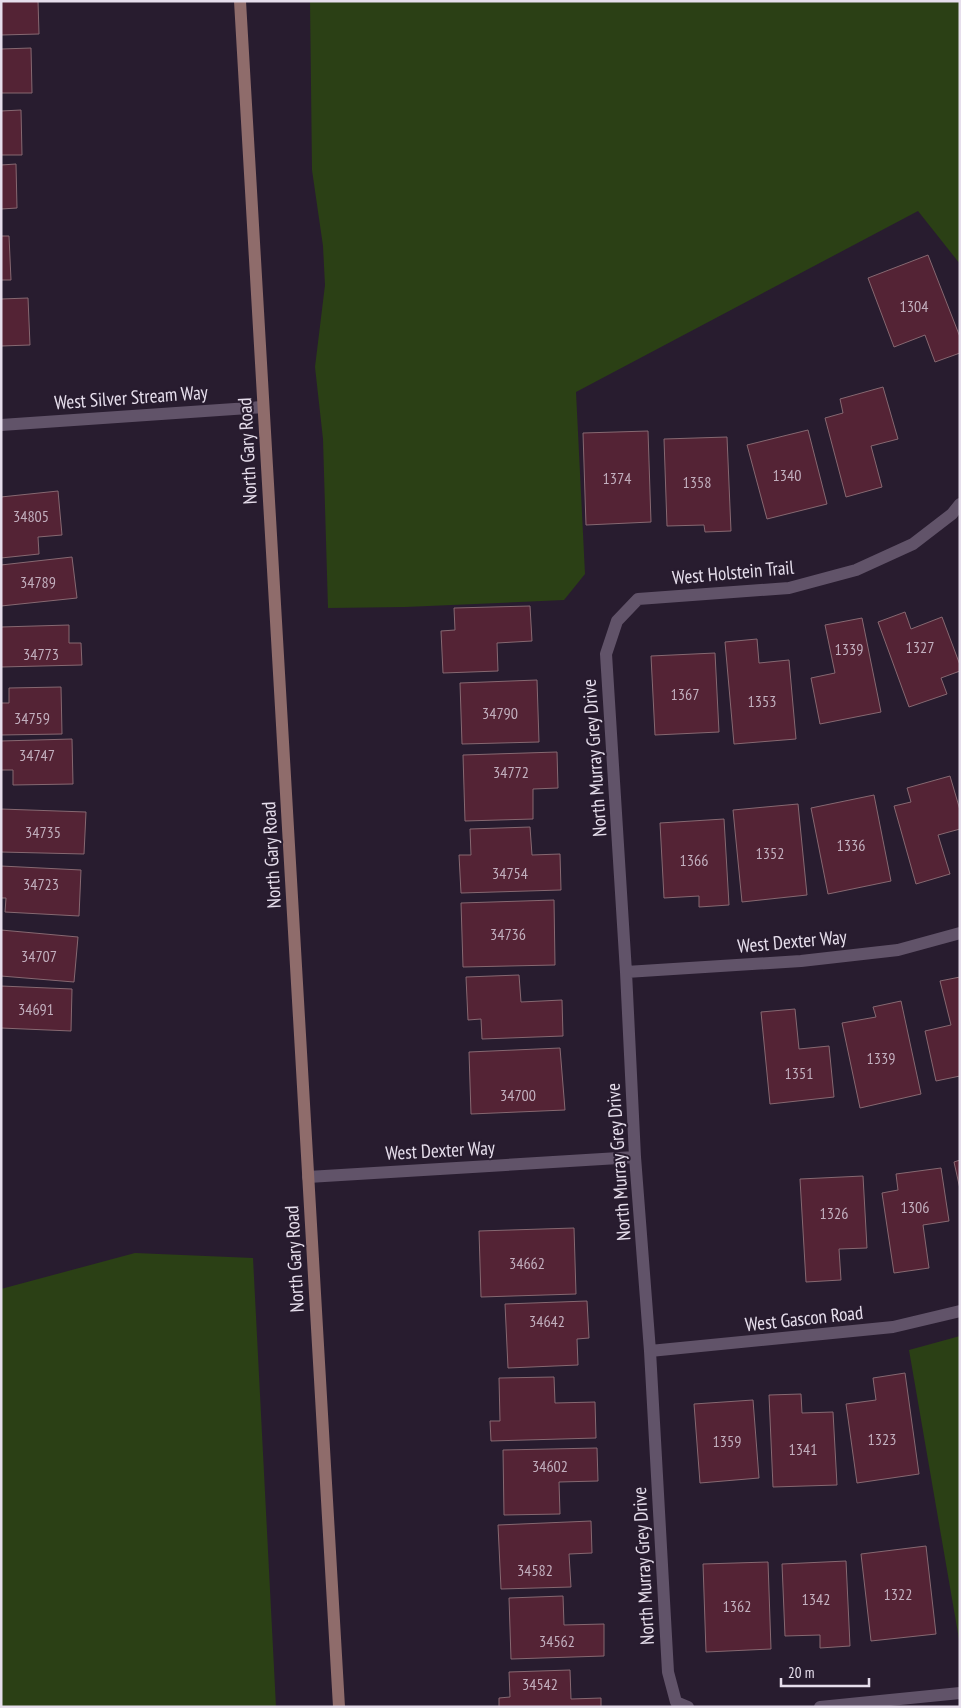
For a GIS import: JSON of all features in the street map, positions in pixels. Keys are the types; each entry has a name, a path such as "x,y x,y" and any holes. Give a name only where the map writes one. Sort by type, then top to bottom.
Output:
{"main road":[{"name":"North Gary Road","path":"240,1 339,1707"}],"street":[{"name":"West Silver Stream Way","path":"1,425 263,407"},
{"name":"West Holstein Trail","path":"618,621 638,599 789,588 856,570 913,544 952,514 960,504"},
{"name":"North Murray Grey Drive","path":"618,621 606,654 626,972 635,1157 650,1351 668,1672 682,1704"},
{"name":"West Dexter Way","path":"626,972 801,961 898,950 960,933"},
{"name":"West Dexter Way","path":"308,1177 635,1157"},
{"name":"West Gascon Road","path":"650,1351 893,1327 960,1311"},
{"path":"820,1707 960,1693"}],"green space":[{"path":"310,1 960,1 960,264 918,211 576,392 585,574 564,600 405,607 328,608 323,439 315,367 325,285 323,246 312,170"},
{"path":"135,1253 253,1258 276,1707 1,1707 1,1289"},
{"path":"960,1336 960,1645 909,1350"}],"building":[{"path":"1,1 38,1 39,34 1,35"},
{"path":"31,48 32,93 1,93 1,49"},
{"path":"21,110 22,155 1,155 1,111"},
{"path":"16,164 17,208 1,209 1,165"},
{"path":"1,236 9,236 11,280 1,280"},
{"path":"928,255 960,337 960,353 935,362 925,335 894,347 868,278"},
{"path":"28,298 30,345 1,346 1,299"},
{"path":"883,387 898,439 871,446 882,487 846,497 825,418 843,413 840,399"},
{"path":"808,430 827,504 767,519 747,445"},
{"path":"648,431 651,522 586,525 583,433"},
{"path":"727,437 731,531 705,532 704,525 667,526 664,439"},
{"path":"58,491 62,535 38,537 39,554 1,558 1,497"},
{"path":"72,557 77,598 1,606 1,565"},
{"path":"530,606 532,641 497,643 498,671 443,673 441,631 455,630 454,608"},
{"path":"905,612 911,629 942,617 960,665 960,671 941,678 947,694 909,707 878,622"},
{"path":"862,618 881,712 820,724 811,678 835,673 825,625"},
{"path":"69,625 69,643 81,643 82,665 1,667 1,627"},
{"path":"757,639 759,663 789,660 796,739 734,744 725,642"},
{"path":"715,653 719,732 655,735 651,656"},
{"path":"537,680 539,742 462,744 460,683"},
{"path":"61,687 62,734 1,735 1,703 9,703 9,688"},
{"path":"72,739 73,784 13,785 13,770 1,770 1,741"},
{"path":"557,752 558,788 533,789 533,819 465,821 463,755"},
{"path":"950,776 960,810 960,829 938,835 950,874 916,884 894,806 911,802 907,788"},
{"path":"874,795 891,881 828,894 811,808"},
{"path":"798,804 807,895 742,902 733,810"},
{"path":"1,809 86,812 84,854 1,852"},
{"path":"724,819 729,905 699,907 699,896 664,898 660,823"},
{"path":"530,827 532,855 560,854 561,890 461,893 459,855 471,855 470,829"},
{"path":"1,866 81,870 79,916 5,912 6,898 1,898"},
{"path":"554,900 555,965 463,967 461,903"},
{"path":"1,930 78,937 74,982 1,976"},
{"path":"519,975 521,1002 562,1000 563,1036 482,1039 481,1019 468,1020 466,977"},
{"path":"960,977 960,1076 936,1081 925,1031 951,1025 940,981"},
{"path":"1,986 72,989 71,1031 1,1028"},
{"path":"901,1001 921,1094 860,1108 842,1023 876,1017 873,1007"},
{"path":"795,1009 799,1049 829,1046 834,1097 770,1104 761,1012"},
{"path":"560,1048 565,1110 471,1114 469,1052"},
{"path":"960,1160 960,1189 954,1162"},
{"path":"941,1168 949,1221 923,1225 929,1268 894,1273 882,1193 898,1190 896,1174"},
{"path":"863,1176 867,1248 839,1249 841,1280 806,1282 800,1179"},
{"path":"574,1228 576,1294 481,1297 479,1231"},
{"path":"587,1301 589,1338 577,1339 578,1365 508,1368 505,1304"},
{"path":"905,1373 919,1474 857,1483 846,1404 876,1400 873,1378"},
{"path":"554,1377 555,1403 595,1402 596,1438 491,1441 490,1421 500,1421 499,1378"},
{"path":"801,1394 802,1413 833,1412 837,1485 773,1487 769,1395"},
{"path":"753,1400 759,1478 700,1483 694,1404"},
{"path":"597,1448 598,1481 559,1482 560,1514 504,1515 503,1450"},
{"path":"591,1521 592,1553 569,1554 571,1587 501,1589 498,1525"},
{"path":"926,1546 936,1634 871,1641 861,1554"},
{"path":"846,1561 850,1646 820,1648 820,1635 785,1636 782,1564"},
{"path":"768,1562 771,1649 706,1652 703,1564"},
{"path":"563,1596 564,1625 604,1624 604,1656 511,1659 509,1598"},
{"path":"570,1670 571,1699 601,1698 601,1707 499,1707 499,1698 510,1697 509,1672"}]}
